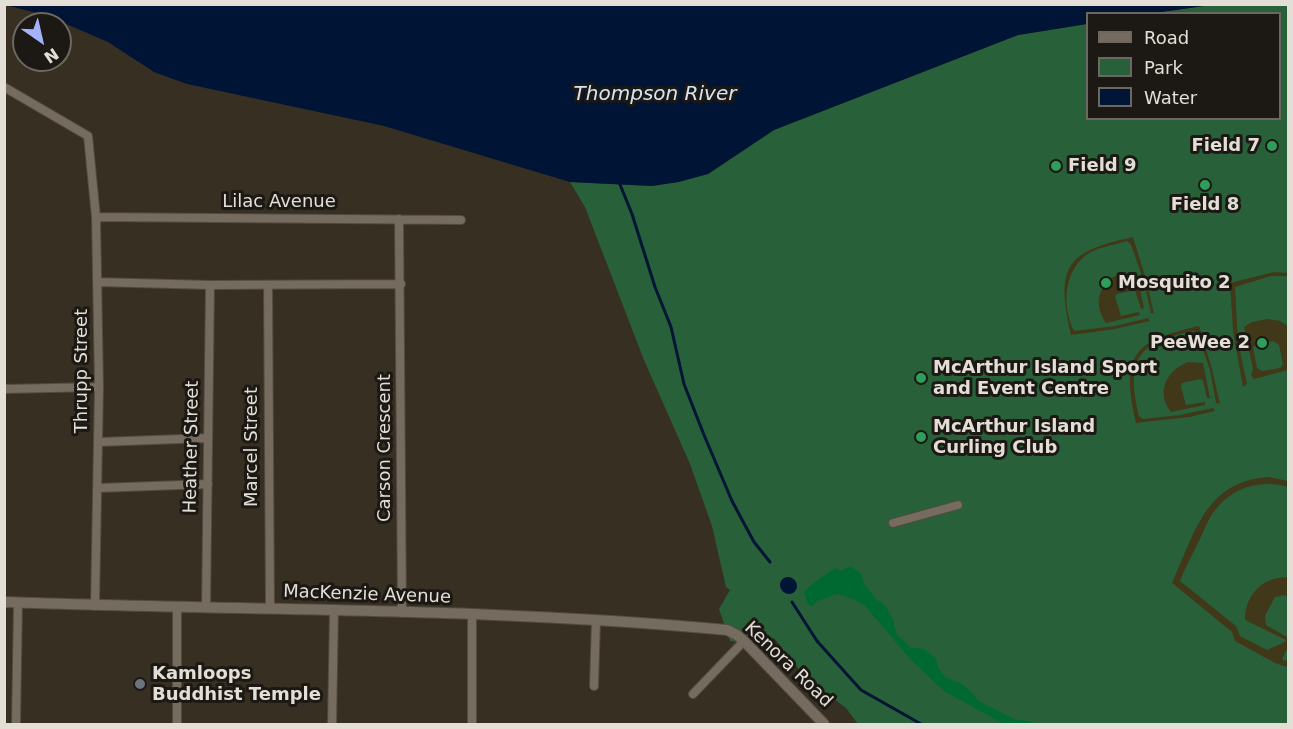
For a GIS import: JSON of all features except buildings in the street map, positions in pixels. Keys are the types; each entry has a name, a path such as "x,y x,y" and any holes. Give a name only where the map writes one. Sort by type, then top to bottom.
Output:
{"street":[{"name":"Thrupp Street","path":"4,87 88,136 96,217 99,387 95,606"},
{"name":"Lilac Avenue","path":"96,217 461,220"},
{"name":"Carson Crescent","path":"399,219 402,613"},
{"path":"97,282 210,285 401,284"},
{"name":"Heather Street","path":"206,609 210,285"},
{"name":"Marcel Street","path":"268,285 270,609"},
{"path":"4,389 99,387"},
{"path":"99,442 208,438"},
{"path":"98,488 208,484"},
{"path":"893,524 958,505"},
{"name":"MacKenzie Avenue","path":"4,602 206,609 334,610 634,621 727,630"},
{"path":"16,724 18,603"},
{"path":"177,607 177,724"},
{"path":"332,724 334,610"},
{"path":"472,615 472,724"},
{"path":"594,686 596,620"},
{"name":"Kenora Road","path":"727,630 744,641 824,724"},
{"path":"693,694 744,641"}],"green space":[{"path":"1211,5 1288,5 1288,724 858,724 846,708 805,677 774,638 764,645 730,641 719,609 730,590 726,587 712,526 690,464 644,360 585,207 570,182 652,186 708,174 774,130 1018,35 1086,24 1086,120 1281,120 1281,12 1161,12"},
{"path":"851,566 861,574 865,585 877,600 884,604 892,617 897,635 910,647 924,649 936,658 938,668 945,677 964,685 979,701 1016,720 1030,721 1034,724 1004,724 944,691 912,661 864,605 853,599 837,594 818,601 811,607 807,603 804,592 812,584 835,568 841,571"}],"sand":[{"path":"1133,237 1154,314 1151,313 1144,282 1131,245 1127,241 1091,252 1075,267 1068,287 1067,310 1074,331 1115,326 1148,318 1150,321 1071,335 1067,312 1065,293 1070,266 1092,249"},
{"path":"1274,272 1288,273 1288,276 1271,276 1235,287 1238,342 1247,384 1243,387 1233,331 1230,283"},
{"path":"1122,273 1137,274 1144,308 1141,309 1135,290 1117,294 1115,296 1121,316 1139,312 1140,315 1106,323 1099,308 1100,294 1108,281"},
{"path":"1267,319 1280,321 1288,326 1288,370 1254,379 1251,375 1253,369 1244,327 1252,322","holes":["1273,341 1279,345 1283,364 1280,368 1262,371 1257,368 1253,347"]},
{"path":"1199,326 1220,404 1216,403 1210,370 1197,333 1194,331 1159,341 1140,357 1135,367 1134,381 1139,416 1143,419 1213,408 1215,411 1189,417 1136,423 1130,381 1132,366 1137,355 1146,345 1159,338"},
{"path":"1188,362 1203,363 1210,398 1207,398 1201,379 1182,383 1186,405 1205,402 1205,405 1171,412 1164,397 1166,382 1174,370"},
{"path":"1269,477 1288,481 1288,487 1258,485 1239,490 1223,501 1211,517 1180,581 1236,626 1240,636 1267,650 1286,640 1245,620 1248,602 1263,584 1288,577 1288,597 1284,595 1275,597 1265,616 1266,625 1288,636 1288,647 1282,659 1288,660 1287,667 1235,641 1232,632 1172,583 1196,529 1216,499 1230,488 1247,481"}],"water":[{"name":"Thompson River","path":"5,5 1211,5 1161,12 1086,12 1086,24 1018,35 774,130 708,174 652,186 570,182 384,126 187,84 154,72 108,42 72,27 72,12 33,12"}],"waterway":[{"path":"619,182 671,327 684,384 704,435 732,501 754,542 770,562"},
{"path":"792,602 817,641 861,690 921,724"}],"place":[{"name":"Field 7","path":"1272,146"},
{"name":"Field 9","path":"1056,166"},
{"name":"Field 8","path":"1205,185"},
{"name":"Mosquito 2","path":"1106,283"},
{"name":"PeeWee 2","path":"1262,343"},
{"name":"McArthur Island Sport and Event Centre","path":"921,378"},
{"name":"McArthur Island Curling Club","path":"921,437"},
{"name":"Kamloops Buddhist Temple","path":"140,684"}]}
